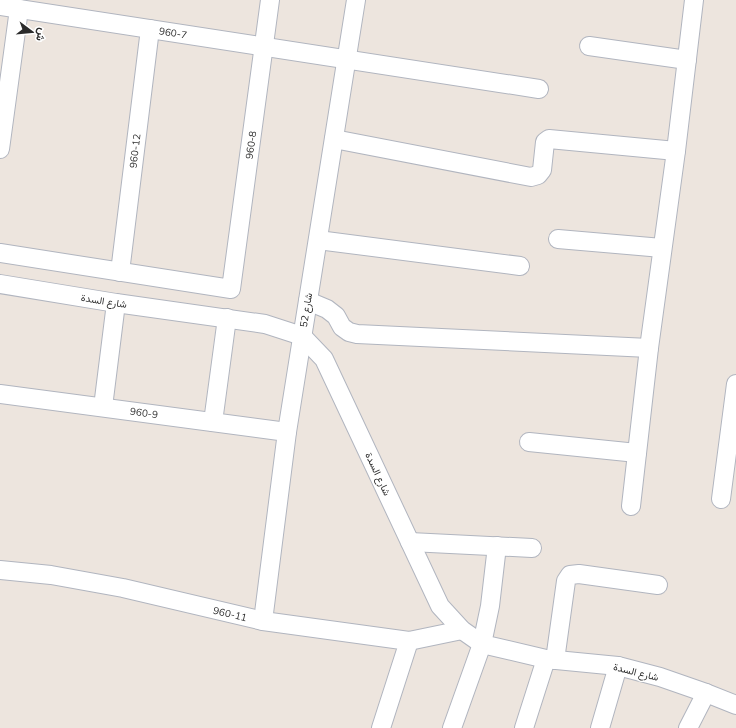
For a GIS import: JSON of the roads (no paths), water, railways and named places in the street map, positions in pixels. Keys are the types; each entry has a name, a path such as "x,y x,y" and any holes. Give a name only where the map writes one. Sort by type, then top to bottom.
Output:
{"street":[{"name":"960-8","path":"120,272 231,289 270,0"},
{"name":"شارع 52","path":"263,621 287,432 356,0"},
{"path":"631,506 649,348 676,150 694,0"},
{"name":"960-7","path":"0,6 539,89"},
{"path":"0,148 19,9"},
{"name":"960-12","path":"120,272 150,29"},
{"path":"589,46 687,60"},
{"path":"334,138 532,177 538,175 542,170 544,142 549,139 676,150"},
{"path":"558,239 662,248"},
{"path":"318,240 520,266"},
{"path":"0,253 120,272"},
{"name":"شارع السدة","path":"0,284 116,303 265,324 302,336 324,359 440,606 462,630 482,644 550,660 618,666 660,677 736,705"},
{"path":"308,301 327,309 336,316 342,327 349,332 357,334 649,348"},
{"path":"104,407 116,303"},
{"path":"213,422 227,318"},
{"path":"720,499 736,384"},
{"name":"960-9","path":"0,394 287,432"},
{"path":"529,442 637,453"},
{"path":"410,542 532,548"},
{"path":"452,728 482,644 490,606 497,546"},
{"name":"960-11","path":"0,570 51,575 123,588 263,621 409,641 462,630"},
{"path":"524,728 550,660 566,581 570,575 579,574 658,585"},
{"path":"381,728 409,641"},
{"path":"600,728 618,666"},
{"path":"688,728 706,693"}]}
